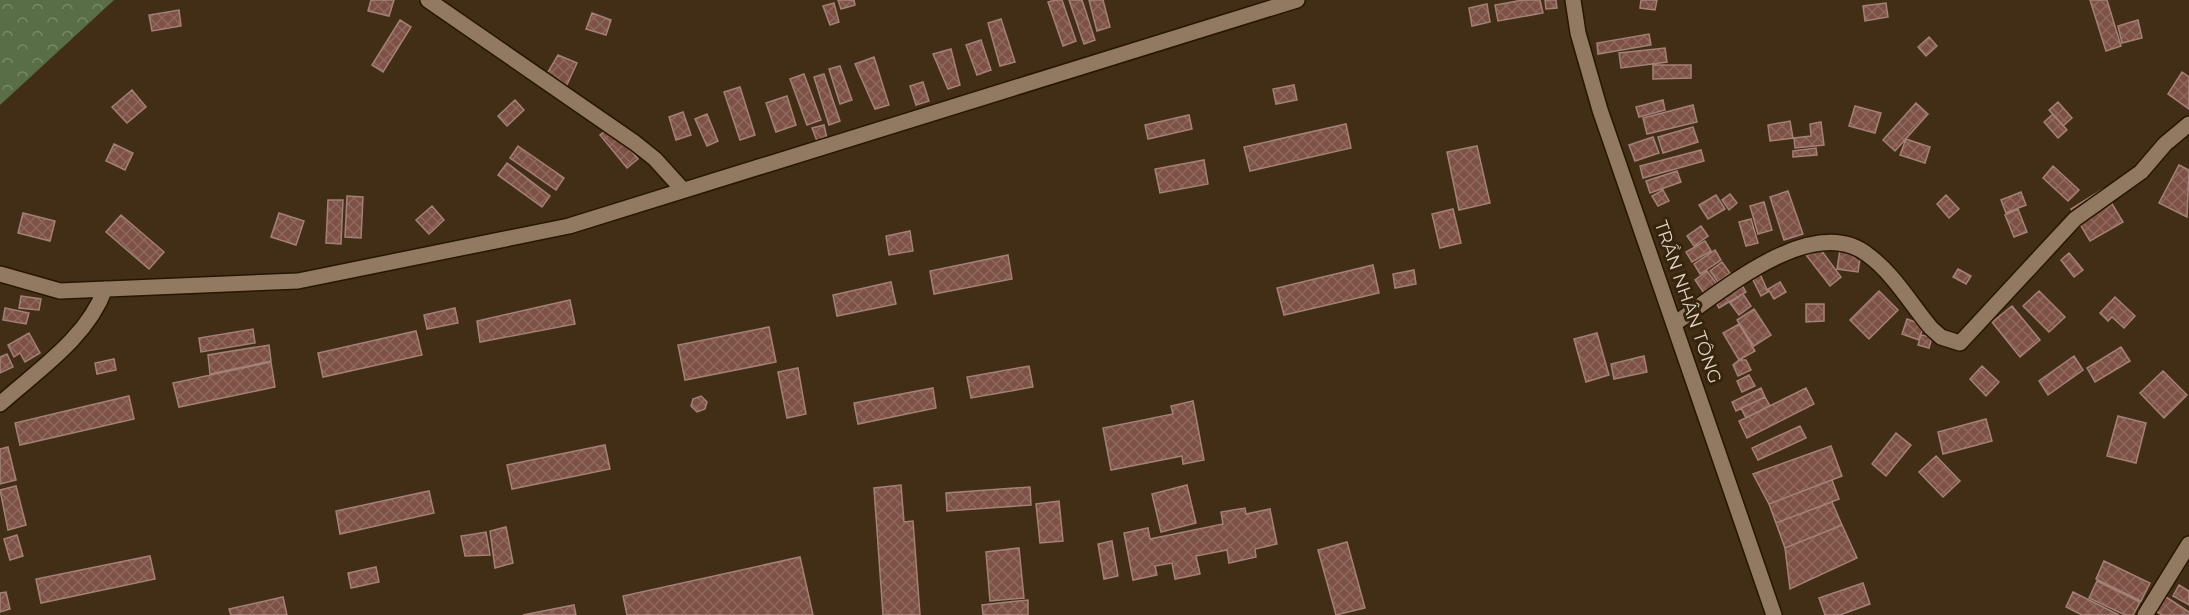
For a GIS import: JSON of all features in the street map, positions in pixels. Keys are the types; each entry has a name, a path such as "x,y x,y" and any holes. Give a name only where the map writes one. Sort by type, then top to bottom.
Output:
{"street":[{"path":"429,0 635,143 662,166 683,190"},
{"path":"0,274 60,291 298,281 569,226 1298,0"},
{"name":"TRẦN NHÂN TÔNG","path":"1573,0 1578,33 1600,110 1774,615"},
{"path":"1674,324 1785,253 1818,241 1834,241 1854,246 1870,256 1930,328 1941,337 1960,343 2075,219 2141,172 2165,144 2189,124"},
{"path":"0,404 66,346 93,316 105,289"},
{"path":"2145,615 2189,544"}],"green space":[{"path":"0,0 114,0 0,105"}],"building":[{"path":"371,0 394,0 389,16 368,11"},
{"path":"838,0 854,0 855,5 841,9"},
{"path":"1062,0 1076,41 1063,46 1048,2"},
{"path":"1069,0 1082,0 1095,40 1084,44"},
{"path":"1089,0 1103,0 1110,27 1097,31"},
{"path":"1523,0 1540,0 1543,13 1498,21 1495,5"},
{"path":"1545,0 1556,0 1557,8 1546,9"},
{"path":"1641,0 1657,0 1655,10 1640,8"},
{"path":"2090,0 2107,0 2121,46 2106,51"},
{"path":"834,3 839,22 830,25 823,6"},
{"path":"1886,3 1888,17 1865,21 1863,6"},
{"path":"1487,4 1490,22 1472,26 1469,8"},
{"path":"179,10 181,26 152,31 149,15"},
{"path":"592,13 611,20 606,35 586,29"},
{"path":"1001,19 1015,62 1000,66 988,23"},
{"path":"400,20 411,27 383,72 372,65"},
{"path":"2138,20 2142,38 2122,43 2118,26"},
{"path":"1649,34 1651,45 1598,54 1597,43"},
{"path":"1929,37 1937,46 1926,56 1918,47"},
{"path":"981,40 991,70 977,75 966,45"},
{"path":"1665,48 1667,62 1621,68 1619,53"},
{"path":"951,49 960,85 948,89 933,54"},
{"path":"558,55 577,63 565,89 544,79"},
{"path":"874,57 889,105 875,109 855,64"},
{"path":"1653,65 1691,65 1691,78 1653,79"},
{"path":"840,66 852,100 840,104 829,69"},
{"path":"2182,72 2189,77 2189,109 2168,94"},
{"path":"804,74 821,120 807,125 790,79"},
{"path":"824,74 840,121 829,125 814,77"},
{"path":"923,82 929,101 916,105 910,86"},
{"path":"1294,85 1297,100 1276,104 1273,89"},
{"path":"740,87 755,135 740,140 724,92"},
{"path":"132,90 146,107 127,123 112,107"},
{"path":"787,96 796,125 776,132 766,103"},
{"path":"515,100 524,110 507,126 498,116"},
{"path":"1663,100 1665,110 1639,117 1636,107"},
{"path":"2058,102 2072,118 2063,126 2049,110"},
{"path":"1916,103 1928,114 1895,151 1883,140"},
{"path":"1693,105 1697,122 1647,134 1643,118"},
{"path":"1855,106 1881,113 1875,133 1849,126"},
{"path":"683,112 691,135 676,140 669,117"},
{"path":"707,114 718,141 707,146 695,119"},
{"path":"2053,114 2067,130 2058,138 2044,122"},
{"path":"1189,115 1192,129 1148,139 1145,125"},
{"path":"1790,121 1793,138 1770,141 1768,125"},
{"path":"1821,122 1824,145 1795,148 1794,138 1811,136 1810,124"},
{"path":"1346,124 1351,148 1250,171 1244,147"},
{"path":"824,125 827,139 817,141 812,128"},
{"path":"612,126 638,159 627,168 600,135"},
{"path":"1693,127 1698,142 1663,153 1658,137"},
{"path":"1653,137 1659,153 1635,161 1629,145"},
{"path":"1906,139 1930,147 1925,163 1900,155"},
{"path":"114,144 133,153 125,170 106,161"},
{"path":"518,146 564,178 556,190 510,158"},
{"path":"1477,146 1490,203 1459,210 1447,152"},
{"path":"1816,148 1817,155 1793,157 1793,151"},
{"path":"1701,150 1704,161 1643,178 1640,166"},
{"path":"1204,160 1208,184 1160,193 1155,169"},
{"path":"507,163 550,196 542,207 498,175"},
{"path":"2179,165 2189,170 2187,217 2159,203"},
{"path":"2053,166 2079,190 2068,201 2043,178"},
{"path":"1677,171 1681,182 1650,193 1646,181"},
{"path":"2103,189 2123,222 2090,241 2071,209"},
{"path":"1663,190 1669,201 1658,206 1652,196"},
{"path":"1788,191 1803,234 1784,240 1770,197"},
{"path":"2021,192 2026,205 2006,213 2001,200"},
{"path":"1730,194 1737,203 1729,210 1722,200"},
{"path":"1716,195 1725,209 1708,219 1699,205"},
{"path":"1946,195 1959,209 1949,218 1937,204"},
{"path":"347,196 363,197 361,238 345,237"},
{"path":"328,200 343,200 341,244 326,243"},
{"path":"1764,202 1772,230 1758,234 1750,206"},
{"path":"432,206 444,220 429,234 416,220"},
{"path":"1453,209 1461,243 1440,248 1432,214"},
{"path":"2018,209 2027,232 2014,237 2005,215"},
{"path":"23,213 55,221 50,241 18,233"},
{"path":"279,213 304,221 296,245 271,237"},
{"path":"121,215 164,252 149,269 106,232"},
{"path":"1751,219 1758,243 1746,246 1739,222"},
{"path":"1701,226 1708,236 1694,246 1687,236"},
{"path":"910,231 913,251 889,255 886,236"},
{"path":"1705,241 1711,251 1692,262 1686,252"},
{"path":"1841,243 1862,246 1858,272 1837,269"},
{"path":"1818,246 1841,277 1830,286 1806,255"},
{"path":"1715,250 1721,260 1700,274 1694,264"},
{"path":"2069,253 2083,270 2074,277 2061,260"},
{"path":"1008,255 1012,279 934,294 930,271"},
{"path":"1722,262 1730,273 1718,282 1710,271"},
{"path":"1373,265 1379,293 1284,315 1277,288"},
{"path":"1958,269 1971,276 1966,284 1953,277"},
{"path":"1414,270 1416,284 1395,288 1393,274"},
{"path":"1707,271 1717,284 1704,293 1695,280"},
{"path":"1760,274 1768,292 1761,296 1752,278"},
{"path":"891,282 896,304 837,316 833,295"},
{"path":"1740,282 1746,292 1719,308 1713,298"},
{"path":"1780,282 1786,292 1774,299 1768,289"},
{"path":"1879,291 1898,310 1869,339 1850,320"},
{"path":"2039,291 2065,317 2049,332 2023,306"},
{"path":"1743,294 1751,306 1739,315 1730,303"},
{"path":"21,296 41,299 39,310 19,308"},
{"path":"2115,297 2135,316 2124,328 2112,317 2108,321 2100,313"},
{"path":"570,300 575,324 480,342 477,321"},
{"path":"1806,304 1824,304 1824,321 1806,322"},
{"path":"2012,306 2040,340 2020,357 1992,322"},
{"path":"5,308 29,313 26,324 3,320"},
{"path":"455,308 458,323 427,329 424,315"},
{"path":"1754,309 1771,335 1754,346 1737,320"},
{"path":"1907,319 1924,325 1919,340 1902,334"},
{"path":"1739,324 1755,351 1739,360 1723,333"},
{"path":"769,327 776,362 685,380 678,345"},
{"path":"253,329 255,343 201,352 199,338"},
{"path":"416,331 422,355 323,377 318,353"},
{"path":"29,333 40,353 25,362 20,353 14,357 8,345"},
{"path":"1597,333 1609,375 1586,382 1574,339"},
{"path":"1921,335 1932,337 1929,348 1918,345"},
{"path":"269,345 271,361 210,374 208,355"},
{"path":"2121,347 2130,361 2095,382 2087,368"},
{"path":"7,354 13,367 0,373 0,357"},
{"path":"1644,356 1647,372 1614,379 1611,364"},
{"path":"2074,356 2083,370 2048,395 2039,381"},
{"path":"114,359 116,370 97,374 95,363"},
{"path":"1739,360 1746,360 1751,370 1738,376 1733,365"},
{"path":"271,362 275,387 179,407 173,383"},
{"path":"1029,366 1033,387 971,398 967,377"},
{"path":"1982,366 1999,382 1986,396 1970,379"},
{"path":"798,368 806,414 787,418 778,372"},
{"path":"2163,371 2187,395 2164,418 2140,393"},
{"path":"1749,375 1755,386 1742,392 1737,381"},
{"path":"933,388 936,408 858,424 854,403"},
{"path":"1761,388 1765,397 1736,411 1732,402"},
{"path":"1806,388 1814,404 1747,438 1739,421"},
{"path":"129,396 134,419 20,445 15,423"},
{"path":"701,396 707,402 705,409 697,412 691,406 693,399"},
{"path":"1765,397 1770,406 1746,418 1741,408"},
{"path":"1193,401 1204,460 1183,464 1182,456 1111,470 1103,428 1173,414 1171,406"},
{"path":"2118,416 2146,423 2136,463 2107,456"},
{"path":"1986,419 1992,441 1943,454 1938,432"},
{"path":"1800,426 1806,438 1758,460 1752,448"},
{"path":"1896,433 1911,445 1886,476 1872,464"},
{"path":"605,445 610,469 512,489 507,465"},
{"path":"1831,446 1842,476 1769,504 1753,474"},
{"path":"8,447 16,480 0,484 0,449"},
{"path":"1936,456 1960,481 1943,497 1919,472"},
{"path":"1832,480 1839,499 1776,523 1769,504"},
{"path":"901,485 904,522 913,521 920,615 883,615 874,488"},
{"path":"1187,485 1196,523 1161,532 1152,494"},
{"path":"16,486 26,525 8,530 0,490"},
{"path":"1030,487 1031,505 947,511 946,493"},
{"path":"429,491 434,513 340,534 336,511"},
{"path":"1059,501 1063,541 1040,543 1036,504"},
{"path":"1832,502 1842,525 1785,548 1776,523"},
{"path":"1245,508 1246,514 1270,509 1277,544 1255,549 1256,557 1229,563 1227,550 1196,556 1200,574 1175,579 1172,563 1155,566 1157,575 1133,580 1124,533 1148,528 1150,539 1223,524 1221,512"},
{"path":"1842,525 1857,558 1790,589 1785,548"},
{"path":"506,527 513,563 495,568 490,531"},
{"path":"486,532 490,555 465,556 461,536"},
{"path":"17,535 23,556 10,560 4,539"},
{"path":"1112,541 1118,576 1104,579 1098,544"},
{"path":"1347,542 1365,608 1336,615 1318,550"},
{"path":"1019,548 1024,598 990,601 986,552"},
{"path":"150,556 155,579 41,603 36,579"},
{"path":"800,557 813,615 627,615 623,596"},
{"path":"2104,561 2150,583 2141,601 2096,579"},
{"path":"376,567 379,582 351,588 348,573"},
{"path":"2097,581 2140,602 2133,615 2125,615 2089,598"},
{"path":"1863,583 1870,604 1840,615 1825,615 1819,598"},
{"path":"2179,585 2189,591 2189,605 2173,596"},
{"path":"6,592 10,609 0,612 0,593"},
{"path":"2073,592 2119,615 2082,615 2066,607"},
{"path":"2163,595 2189,612 2189,615 2162,615 2154,610"},
{"path":"283,597 287,615 231,615 229,609"},
{"path":"1028,600 1028,615 983,615 982,605"},
{"path":"574,605 576,615 523,615"}]}
